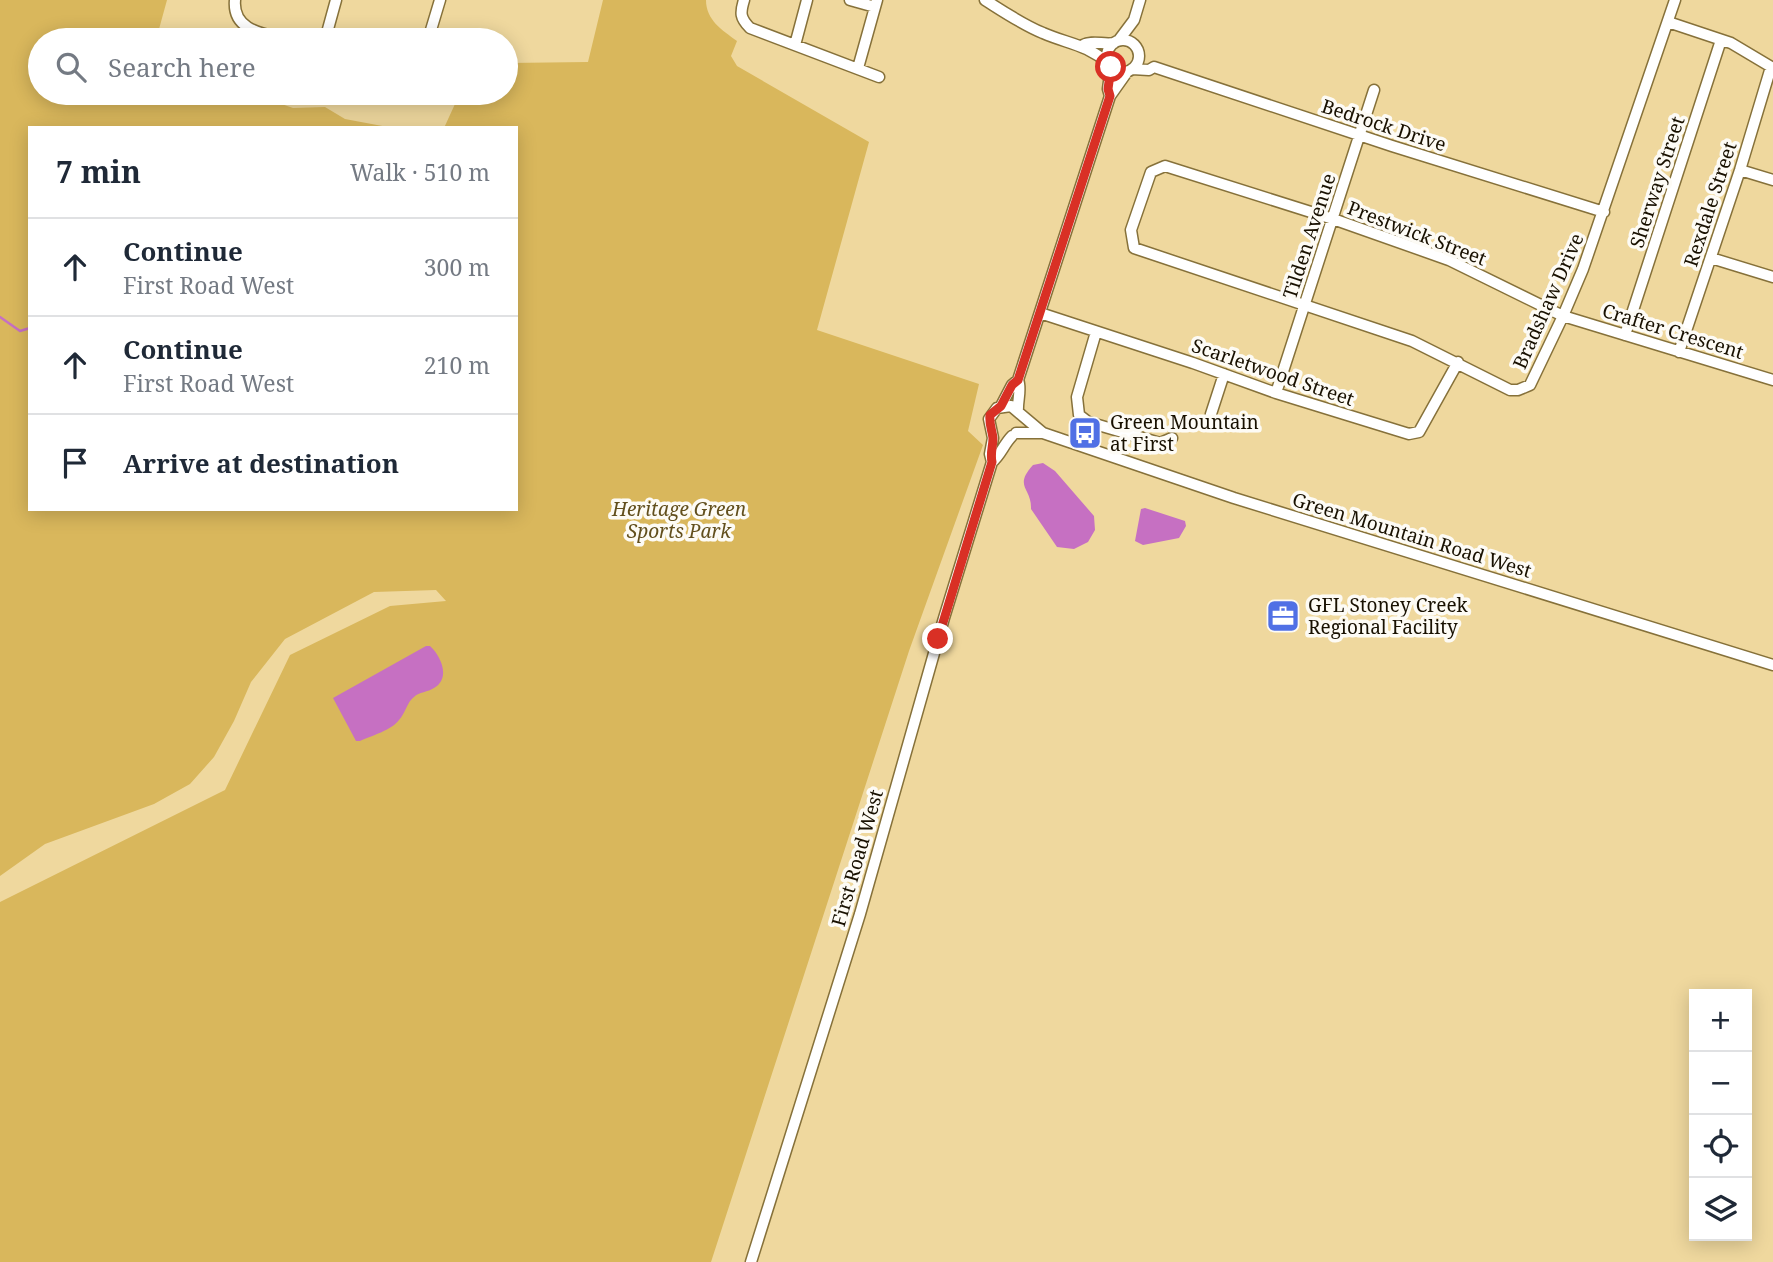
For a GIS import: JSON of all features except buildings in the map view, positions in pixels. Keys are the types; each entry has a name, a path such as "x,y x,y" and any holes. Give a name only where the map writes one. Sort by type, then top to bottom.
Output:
{"street":[{"path":"235,0 236,15 243,26 250,28"},
{"path":"329,28 337,0"},
{"path":"432,28 440,0"},
{"path":"744,0 742,20 750,28 879,77"},
{"path":"795,45 807,0"},
{"path":"850,0 876,3 858,68"},
{"path":"985,0 1045,34 1083,45 1116,71 1129,70"},
{"path":"1110,96 1107,51 1134,20 1140,0"},
{"name":"Bradshaw Drive","path":"1305,306 1412,341 1510,390 1530,385 1563,316 1604,212 1675,0"},
{"path":"1018,380 1020,386 1017,403 1021,425 1014,435 998,435 991,429 990,415 1001,406 1012,385 1018,380 1110,96 1138,60 1134,20"},
{"path":"1668,22 1721,40 1772,67"},
{"path":"1083,45 1088,42 1105,44 1124,40 1137,50"},
{"name":"Sherway Street","path":"1625,335 1721,40"},
{"name":"Bedrock Drive","path":"1137,50 1154,67"},
{"name":"Bedrock Drive","path":"1129,70 1154,67 1604,212"},
{"name":"Rexdale Street","path":"1679,352 1712,258 1772,67"},
{"name":"Tilden Avenue","path":"1276,393 1374,90"},
{"name":"Prestwick Street","path":"1305,306 1134,248 1131,230 1151,172 1165,166 1333,219 1449,260 1563,316"},
{"path":"1740,170 1773,180"},
{"path":"1712,258 1773,277"},
{"name":"Scarletwood Street","path":"1040,313 1276,393 1409,434 1419,432 1458,362"},
{"name":"Crafter Crescent","path":"1563,316 1773,380"},
{"path":"1096,332 1077,397 1079,415 1088,422 1160,443 1172,438"},
{"path":"1211,414 1224,374"},
{"path":"1001,406 1011,406 1019,414"},
{"name":"Green Mountain Road West","path":"1019,414 1043,433 1234,498 1773,664"},
{"name":"First Road West","path":"751,1262 860,914 944,618 992,462 991,429"},
{"name":"Green Mountain Road West","path":"1014,435 1043,433"},
{"name":"First Road West","path":"992,462 1014,435"}],"green space":[{"name":"Heritage Green Sports Park","path":"0,0 167,0 159,28 28,28 28,105 325,107 345,119 382,126 28,126 28,511 518,511 518,126 445,126 455,105 518,105 518,63 588,62 603,0 706,0 712,19 737,41 731,56 737,66 869,142 817,330 979,384 968,431 983,445 909,651 711,1262 0,1262 0,902 225,790 290,655 390,606 446,601 436,590 374,592 285,639 251,682 214,757 190,784 154,804 45,844 0,876"}],"shaded area":[{"path":"1043,463 1055,471 1094,516 1095,530 1088,542 1074,549 1057,547 1031,509 1024,478 1033,465"},
{"path":"1141,509 1185,521 1186,526 1179,538 1143,545 1135,541"},
{"path":"430,646 441,661 443,673 439,684 414,697 392,727 356,741 333,698"}],"waterway":[{"path":"0,317 20,331 28,329"}],"place":[{"name":"Green Mountain at First","path":"1085,433"},
{"name":"GFL Stoney Creek Regional Facility","path":"1283,616"}],"route":[{"path":"938,639 992,462 990,415 1001,406 1012,385 1018,380 1110,96 1108,89 1111,67"}]}
